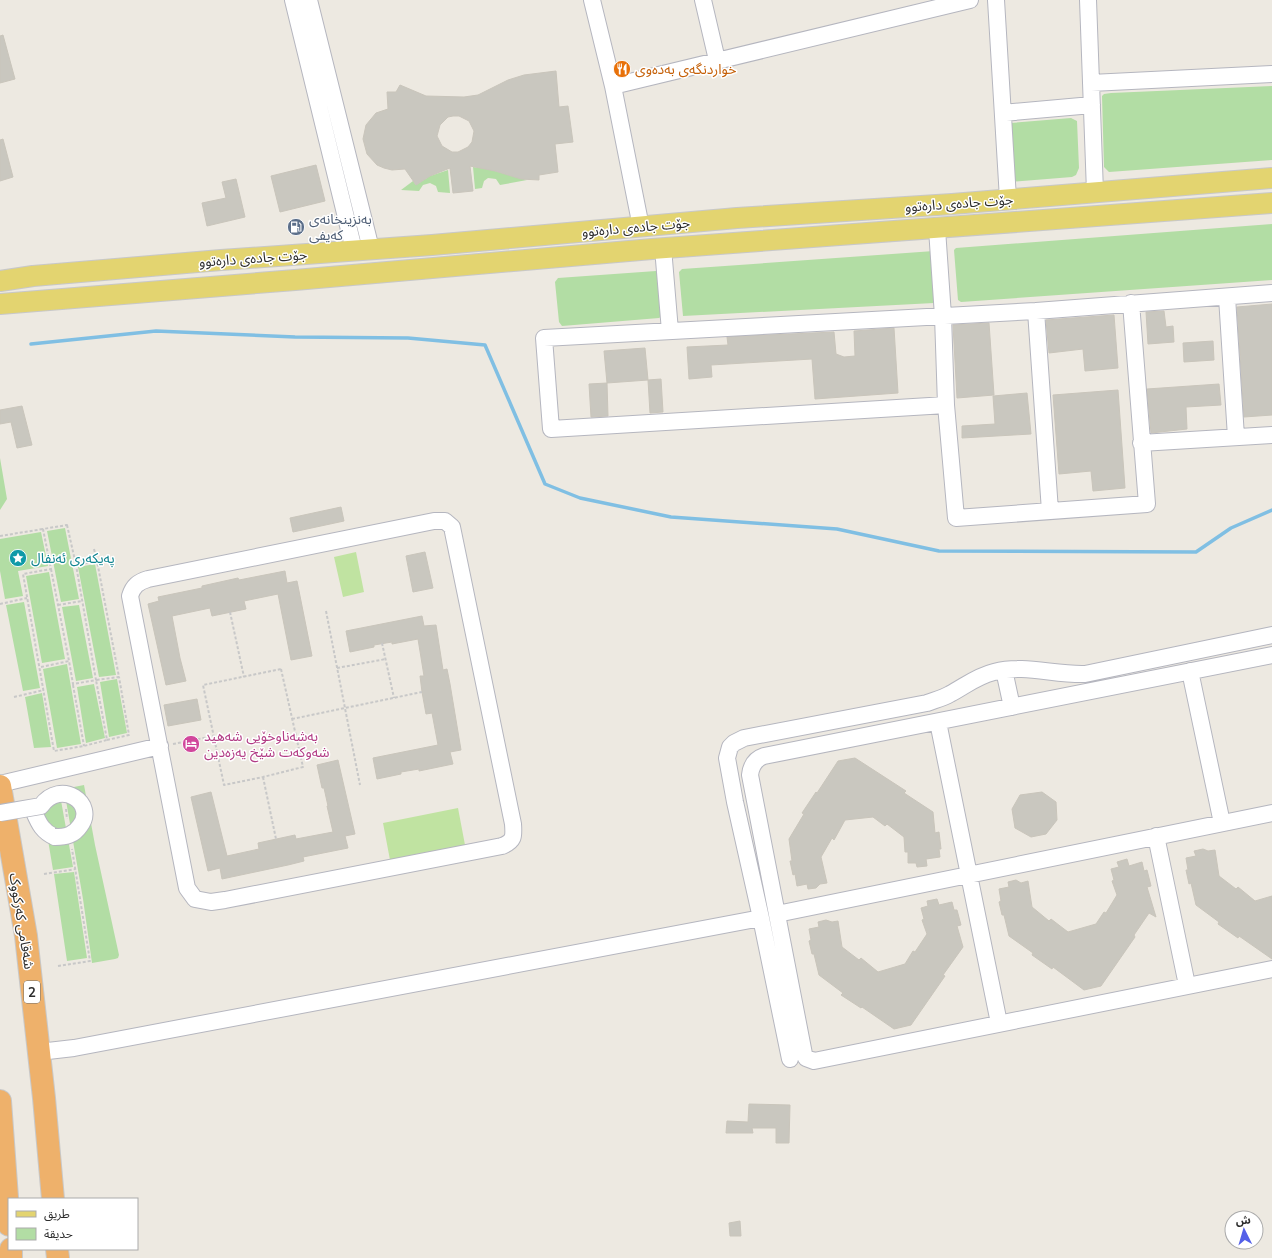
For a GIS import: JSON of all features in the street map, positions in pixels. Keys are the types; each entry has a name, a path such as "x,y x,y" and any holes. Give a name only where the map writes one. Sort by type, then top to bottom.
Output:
{"highway":[{"name":"شەقامی کەرکووک","path":"0,785 26,936 53,1198"},
{"path":"0,1102 8,1211"}],"main road":[{"name":"جۆت جادەی دارەتوو","path":"0,281 228,260 1272,178"},
{"name":"جۆت جادەی دارەتوو","path":"0,304 663,248 1272,204"},
{"path":"821,213 823,236"},
{"path":"90,272 92,296"}],"street":[{"path":"293,0 341,201 362,250"},
{"path":"309,0 358,196 362,250"},
{"path":"592,0 613,86 640,227"},
{"path":"703,0 717,60"},
{"path":"613,86 970,0"},
{"path":"996,0 1008,199"},
{"path":"1088,0 1095,192"},
{"path":"1091,83 1272,74"},
{"path":"1003,113 1092,105"},
{"path":"341,201 358,196"},
{"path":"937,228 943,316 946,405 956,518 1147,504 1131,303"},
{"path":"663,248 670,331"},
{"path":"946,405 551,429 544,338 1036,311 1272,293"},
{"path":"1227,297 1236,437"},
{"path":"1036,311 1050,511"},
{"path":"1142,443 1272,435"},
{"path":"434,521 445,521 452,527 513,824 513,838 509,843 502,846 225,900 211,902 202,901 195,899 187,888 160,746 130,596 132,590 140,582 163,576 434,521"},
{"path":"790,1059 728,763 728,752 734,743 744,738 928,703 950,694 981,676 1004,670 1025,668 1058,674 1085,674 1272,635"},
{"path":"1272,655 764,756 757,760 750,770 750,780 804,1054 809,1060 814,1061 1272,969"},
{"path":"1004,670 1012,707"},
{"path":"1190,671 1222,823"},
{"path":"938,722 999,1023"},
{"path":"0,785 160,746"},
{"path":"0,813 41,806 53,795 61,794 70,795 77,799 83,809 84,817 82,824 71,835 56,837 48,834 42,829 34,812"},
{"path":"777,914 1272,813"},
{"path":"1156,836 1187,985"},
{"path":"39,1052 90,1045 761,918"}],"path":[{"path":"0,536 67,525 76,565 107,740"},
{"path":"43,529 52,569 84,746"},
{"path":"52,569 23,574 54,751 84,746 129,735 94,549"},
{"path":"76,565 97,562"},
{"path":"0,604 27,598"},
{"path":"58,605 82,601"},
{"path":"326,611 360,785"},
{"path":"230,612 244,677"},
{"path":"382,643 394,698"},
{"path":"337,668 386,659"},
{"path":"40,667 69,661"},
{"path":"281,669 292,719 303,767 224,785 203,685 281,669"},
{"path":"73,684 119,677"},
{"path":"14,697 44,690"},
{"path":"292,719 422,692"},
{"path":"160,746 214,736"},
{"path":"264,777 276,839"},
{"path":"65,807 68,823"},
{"path":"58,966 90,961 72,846"},
{"path":"44,874 76,869"}],"green space":[{"path":"1272,86 1272,160 1109,172 1104,167 1102,96 1104,94"},
{"path":"1071,118 1077,121 1079,168 1076,175 1072,177 1010,182 1011,123"},
{"path":"473,167 488,169 527,180 500,185 496,179 488,178 484,181 482,188 475,189"},
{"path":"448,170 450,193 438,192 436,186 430,183 423,185 419,191 401,190 413,181 416,185 430,176"},
{"path":"1272,224 1272,280 961,302 958,300 954,250 956,248"},
{"path":"934,251 934,303 683,316 679,272 682,269"},
{"path":"656,271 659,274 662,316 659,318 562,326 559,322 555,282 558,278"},
{"path":"0,458 7,499 0,510"},
{"path":"65,528 79,599 61,602 47,531"},
{"path":"41,532 48,566 18,571 23,596 5,599 0,571 0,539"},
{"path":"356,552 364,592 343,597 334,557"},
{"path":"95,564 116,675 99,677 78,567"},
{"path":"49,572 65,659 42,663 26,576"},
{"path":"24,602 40,688 23,691 6,605"},
{"path":"79,605 93,678 76,681 62,607"},
{"path":"67,664 81,744 57,748 43,669"},
{"path":"117,679 127,733 109,737 100,682"},
{"path":"94,684 105,738 86,743 77,687"},
{"path":"42,693 51,747 34,748 25,697"},
{"path":"84,785 95,845 119,955 118,958 115,959 92,963 83,899 64,789"},
{"path":"60,795 73,867 53,870 41,798"},
{"path":"458,808 465,845 390,860 383,823"},
{"path":"74,872 87,958 67,961 54,874"}],"building":[{"path":"3,35 15,79 0,83 0,36"},
{"path":"556,71 559,107 568,106 573,142 555,144 558,172 539,175 539,180 521,179 495,171 470,166 473,191 453,193 450,168 430,176 416,185 405,169 392,170 384,168 377,165 367,154 363,139 366,125 376,113 388,109 387,92 396,92 400,85 426,96 464,97 478,95 508,80 524,75","holes":["459,116 469,121 474,131 472,142 468,147 458,152 452,152 442,146 437,136 440,125 448,117"]},
{"path":"3,139 13,177 0,181 0,140"},
{"path":"316,165 325,201 280,212 271,176"},
{"path":"236,179 245,217 207,226 202,203 226,198 222,182"},
{"path":"1272,304 1272,415 1244,417 1237,307"},
{"path":"1164,311 1166,327 1173,326 1174,342 1148,344 1146,312"},
{"path":"1114,315 1118,368 1085,371 1083,349 1049,353 1046,320"},
{"path":"989,323 994,395 957,398 953,325"},
{"path":"894,328 898,393 815,399 812,359 711,365 712,377 689,379 687,347 728,345 727,337 834,332 836,354 844,357 855,356 854,331"},
{"path":"1213,341 1214,360 1184,362 1183,343"},
{"path":"645,348 648,380 607,383 604,351"},
{"path":"661,379 663,412 650,413 648,380"},
{"path":"607,383 608,416 591,417 589,384"},
{"path":"1219,384 1221,405 1186,407 1187,429 1151,433 1147,389"},
{"path":"1118,390 1125,488 1093,491 1091,471 1059,474 1053,395"},
{"path":"1027,393 1031,434 962,438 962,426 995,424 993,396"},
{"path":"22,406 32,445 17,448 11,422 0,424 0,410"},
{"path":"341,507 344,521 293,532 290,518"},
{"path":"425,552 433,588 413,592 406,556"},
{"path":"285,571 287,583 297,581 312,656 291,660 278,594 244,601 246,609 212,616 210,608 172,616 186,681 166,685 148,604 159,601 158,597 202,588 202,586 238,578 239,580"},
{"path":"422,616 424,626 436,625 443,670 447,669 450,684 461,750 450,752 453,764 419,771 419,769 401,772 401,774 377,779 373,758 438,745 432,713 426,714 420,676 424,676 418,639 392,644 392,642 374,645 374,647 350,652 346,631"},
{"path":"197,699 201,720 168,726 164,705"},
{"path":"855,758 906,791 904,793 933,812 935,833 939,832 941,849 939,849 940,857 926,859 927,866 917,867 916,863 908,863 908,852 905,852 904,837 887,824 885,826 873,817 845,820 834,840 832,838 821,857 827,883 820,884 816,888 808,889 807,884 797,886 795,874 793,875 790,861 792,861 789,839 804,814 802,813 838,761"},
{"path":"338,760 355,834 345,836 348,848 303,857 304,861 288,865 222,879 220,868 208,871 191,797 211,792 227,856 259,849 258,843 295,835 296,839 333,832 324,788 322,788 317,765"},
{"path":"1042,792 1056,802 1057,820 1046,834 1031,837 1015,828 1012,809 1020,795"},
{"path":"1203,849 1208,851 1215,850 1219,876 1236,889 1238,887 1255,901 1272,896 1272,959 1239,936 1238,938 1218,924 1219,922 1196,905 1191,883 1189,884 1186,870 1188,870 1186,858 1196,856 1194,851"},
{"path":"1127,859 1129,866 1142,862 1144,871 1147,870 1151,886 1147,887 1156,917 1149,913 1134,935 1135,937 1101,986 1084,990 1053,967 1052,969 1032,955 1033,953 1009,936 999,902 1001,901 999,889 1009,887 1008,882 1016,880 1021,883 1028,881 1032,907 1049,921 1051,919 1068,932 1096,924 1104,912 1106,913 1117,895 1112,881 1114,880 1111,869 1119,867 1117,862"},
{"path":"937,899 939,905 952,902 954,910 957,910 961,925 957,926 963,947 911,1025 894,1029 862,1007 861,1008 841,995 843,993 819,975 809,941 811,940 809,929 819,927 818,922 826,920 832,922 838,921 842,947 859,960 861,958 878,972 905,964 913,951 915,952 927,934 922,920 924,919 921,908 928,906 927,901"},
{"path":"749,1104 790,1105 789,1143 776,1143 776,1128 752,1128 753,1133 726,1133 727,1121 748,1122"},
{"path":"740,1221 741,1236 730,1236 729,1223"}],"waterway":[{"path":"31,344 156,331 295,337 408,338 485,345 545,484 580,498 671,517 837,529 939,551 1196,552 1231,528 1272,510"}],"place":[{"name":"خواردنگەی بەدەوی","path":"622,69"},
{"name":"بەنزینخانەی کەیفی","path":"296,227"},
{"name":"پەیکەری ئەنفال","path":"18,558"},
{"name":"بەشەناوخۆیی شەهید شەوکەت شێخ یەزەدین","path":"191,744"}]}
